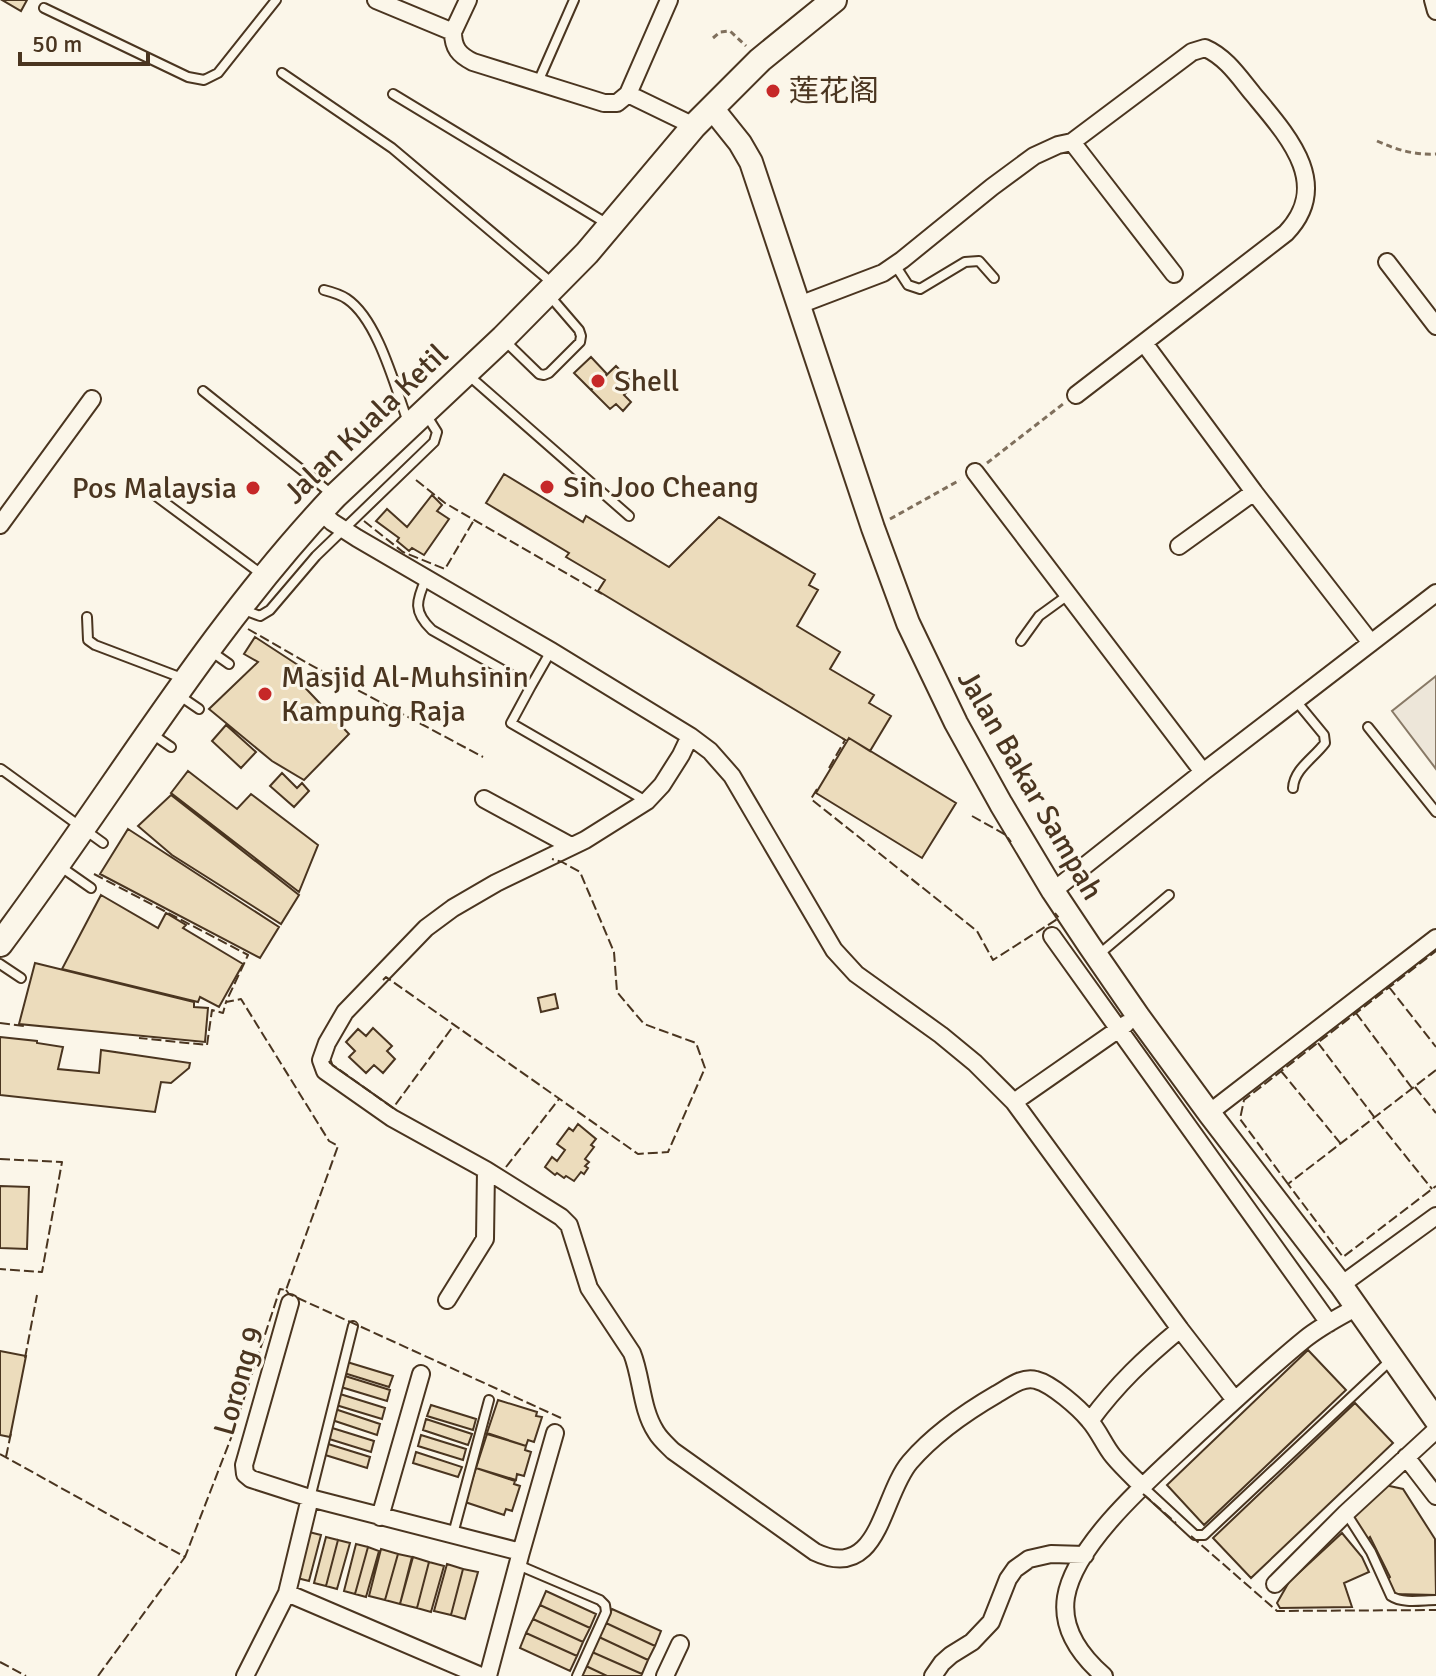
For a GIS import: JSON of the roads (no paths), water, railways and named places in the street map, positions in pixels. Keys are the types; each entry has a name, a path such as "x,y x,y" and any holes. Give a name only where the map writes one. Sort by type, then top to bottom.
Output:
{"main road":[{"name":"Jalan Kuala Ketil","path":"0,944 208,649 295,538 551,290 611,226 694,126 760,60 834,0"},
{"name":"Jalan Bakar Sampah","path":"712,108 751,162 873,528 908,623 956,723 1053,891 1096,956 1209,1113 1341,1285 1436,1420"}],"street":[{"path":"376,0 453,32"},
{"path":"468,0 453,32 455,48 463,57 604,103 617,103 628,94 669,0"},
{"path":"1433,0 1436,11"},
{"path":"799,305 883,273 1034,156 1072,142 1192,52 1205,48 1219,54 1292,144 1306,180 1307,195 1302,212 1286,233 1076,395"},
{"path":"628,94 694,126"},
{"path":"1072,142 1174,274"},
{"path":"1387,262 1436,326"},
{"path":"1144,343 1371,643"},
{"path":"0,525 92,399"},
{"path":"975,472 1203,772"},
{"path":"1179,546 1254,492"},
{"path":"328,503 343,530 551,651 710,751 732,776 834,950 856,974 975,1063 1014,1102 1235,1400"},
{"path":"1053,891 1436,593"},
{"path":"690,736 662,785 647,801 585,840 496,883 426,928 345,1012 321,1060 325,1071 392,1118 486,1170 561,1217 569,1225 589,1288 632,1353 647,1414 656,1433 673,1451 815,1552 840,1560 863,1550 874,1538 902,1473 912,1459 971,1409 1027,1379 1051,1388 1090,1421 1112,1455 1143,1487"},
{"path":"484,799 571,846"},
{"path":"1052,936 1329,1323"},
{"path":"1209,1113 1436,938"},
{"path":"1014,1102 1138,1016"},
{"path":"447,1300 485,1239 486,1170"},
{"path":"1341,1285 1436,1216"},
{"name":"Lorong 9","path":"290,1303 244,1465 245,1474 251,1479 310,1498"},
{"path":"1104,1676 1092,1666 1069,1632 1066,1599 1069,1585 1085,1555 1128,1500 1235,1400 1305,1339 1357,1307"},
{"path":"1090,1421 1125,1377 1180,1329"},
{"path":"380,1517 421,1374"},
{"path":"1275,1584 1436,1430"},
{"path":"488,1676 555,1433"},
{"path":"1406,1457 1436,1496"},
{"path":"245,1676 287,1593 310,1498 453,1535 520,1559"},
{"path":"933,1676 942,1663 972,1642 991,1622 1015,1569 1029,1559 1051,1554 1085,1555"},
{"path":"287,1593 481,1676"},
{"path":"665,1676 680,1644"}],"lane":[{"path":"44,8 188,77 204,80 218,73 276,0"},
{"path":"538,82 574,0"},
{"path":"282,73 392,148 551,290 581,336 580,342 544,375 539,374 503,338"},
{"path":"393,94 611,226"},
{"path":"895,265 908,285 920,289 965,262 979,261 994,278"},
{"path":"239,607 260,616 270,610 316,556 434,442 437,432 416,419 370,326 349,300 324,290"},
{"path":"466,373 629,516"},
{"path":"203,391 328,503"},
{"path":"156,496 264,576"},
{"path":"295,538 316,556"},
{"path":"426,579 417,608 422,620 432,630 531,686"},
{"path":"1021,641 1039,616 1068,595"},
{"path":"87,617 88,640 182,686 199,709"},
{"path":"208,649 229,664"},
{"path":"551,651 511,723 647,801"},
{"path":"1293,788 1299,771 1325,743 1324,735 1296,700"},
{"path":"1368,727 1436,812"},
{"path":"150,732 171,747"},
{"path":"0,770 103,843"},
{"path":"57,864 91,888"},
{"path":"1096,956 1169,895"},
{"path":"0,964 21,978"},
{"path":"310,1498 353,1326"},
{"path":"1143,1487 1195,1535 1204,1535 1393,1358"},
{"path":"453,1535 489,1400"},
{"path":"1346,1513 1376,1562 1391,1596 1397,1600 1436,1600"},
{"path":"520,1559 605,1605 606,1612 577,1676"}],"place":[{"name":"莲花阁","path":"773,91"},
{"name":"Shell","path":"598,381"},
{"name":"Sin Joo Cheang","path":"547,487"},
{"name":"Pos Malaysia","path":"253,488"},
{"name":"Masjid Al-Muhsinin Kampung Raja","path":"265,694"}]}
